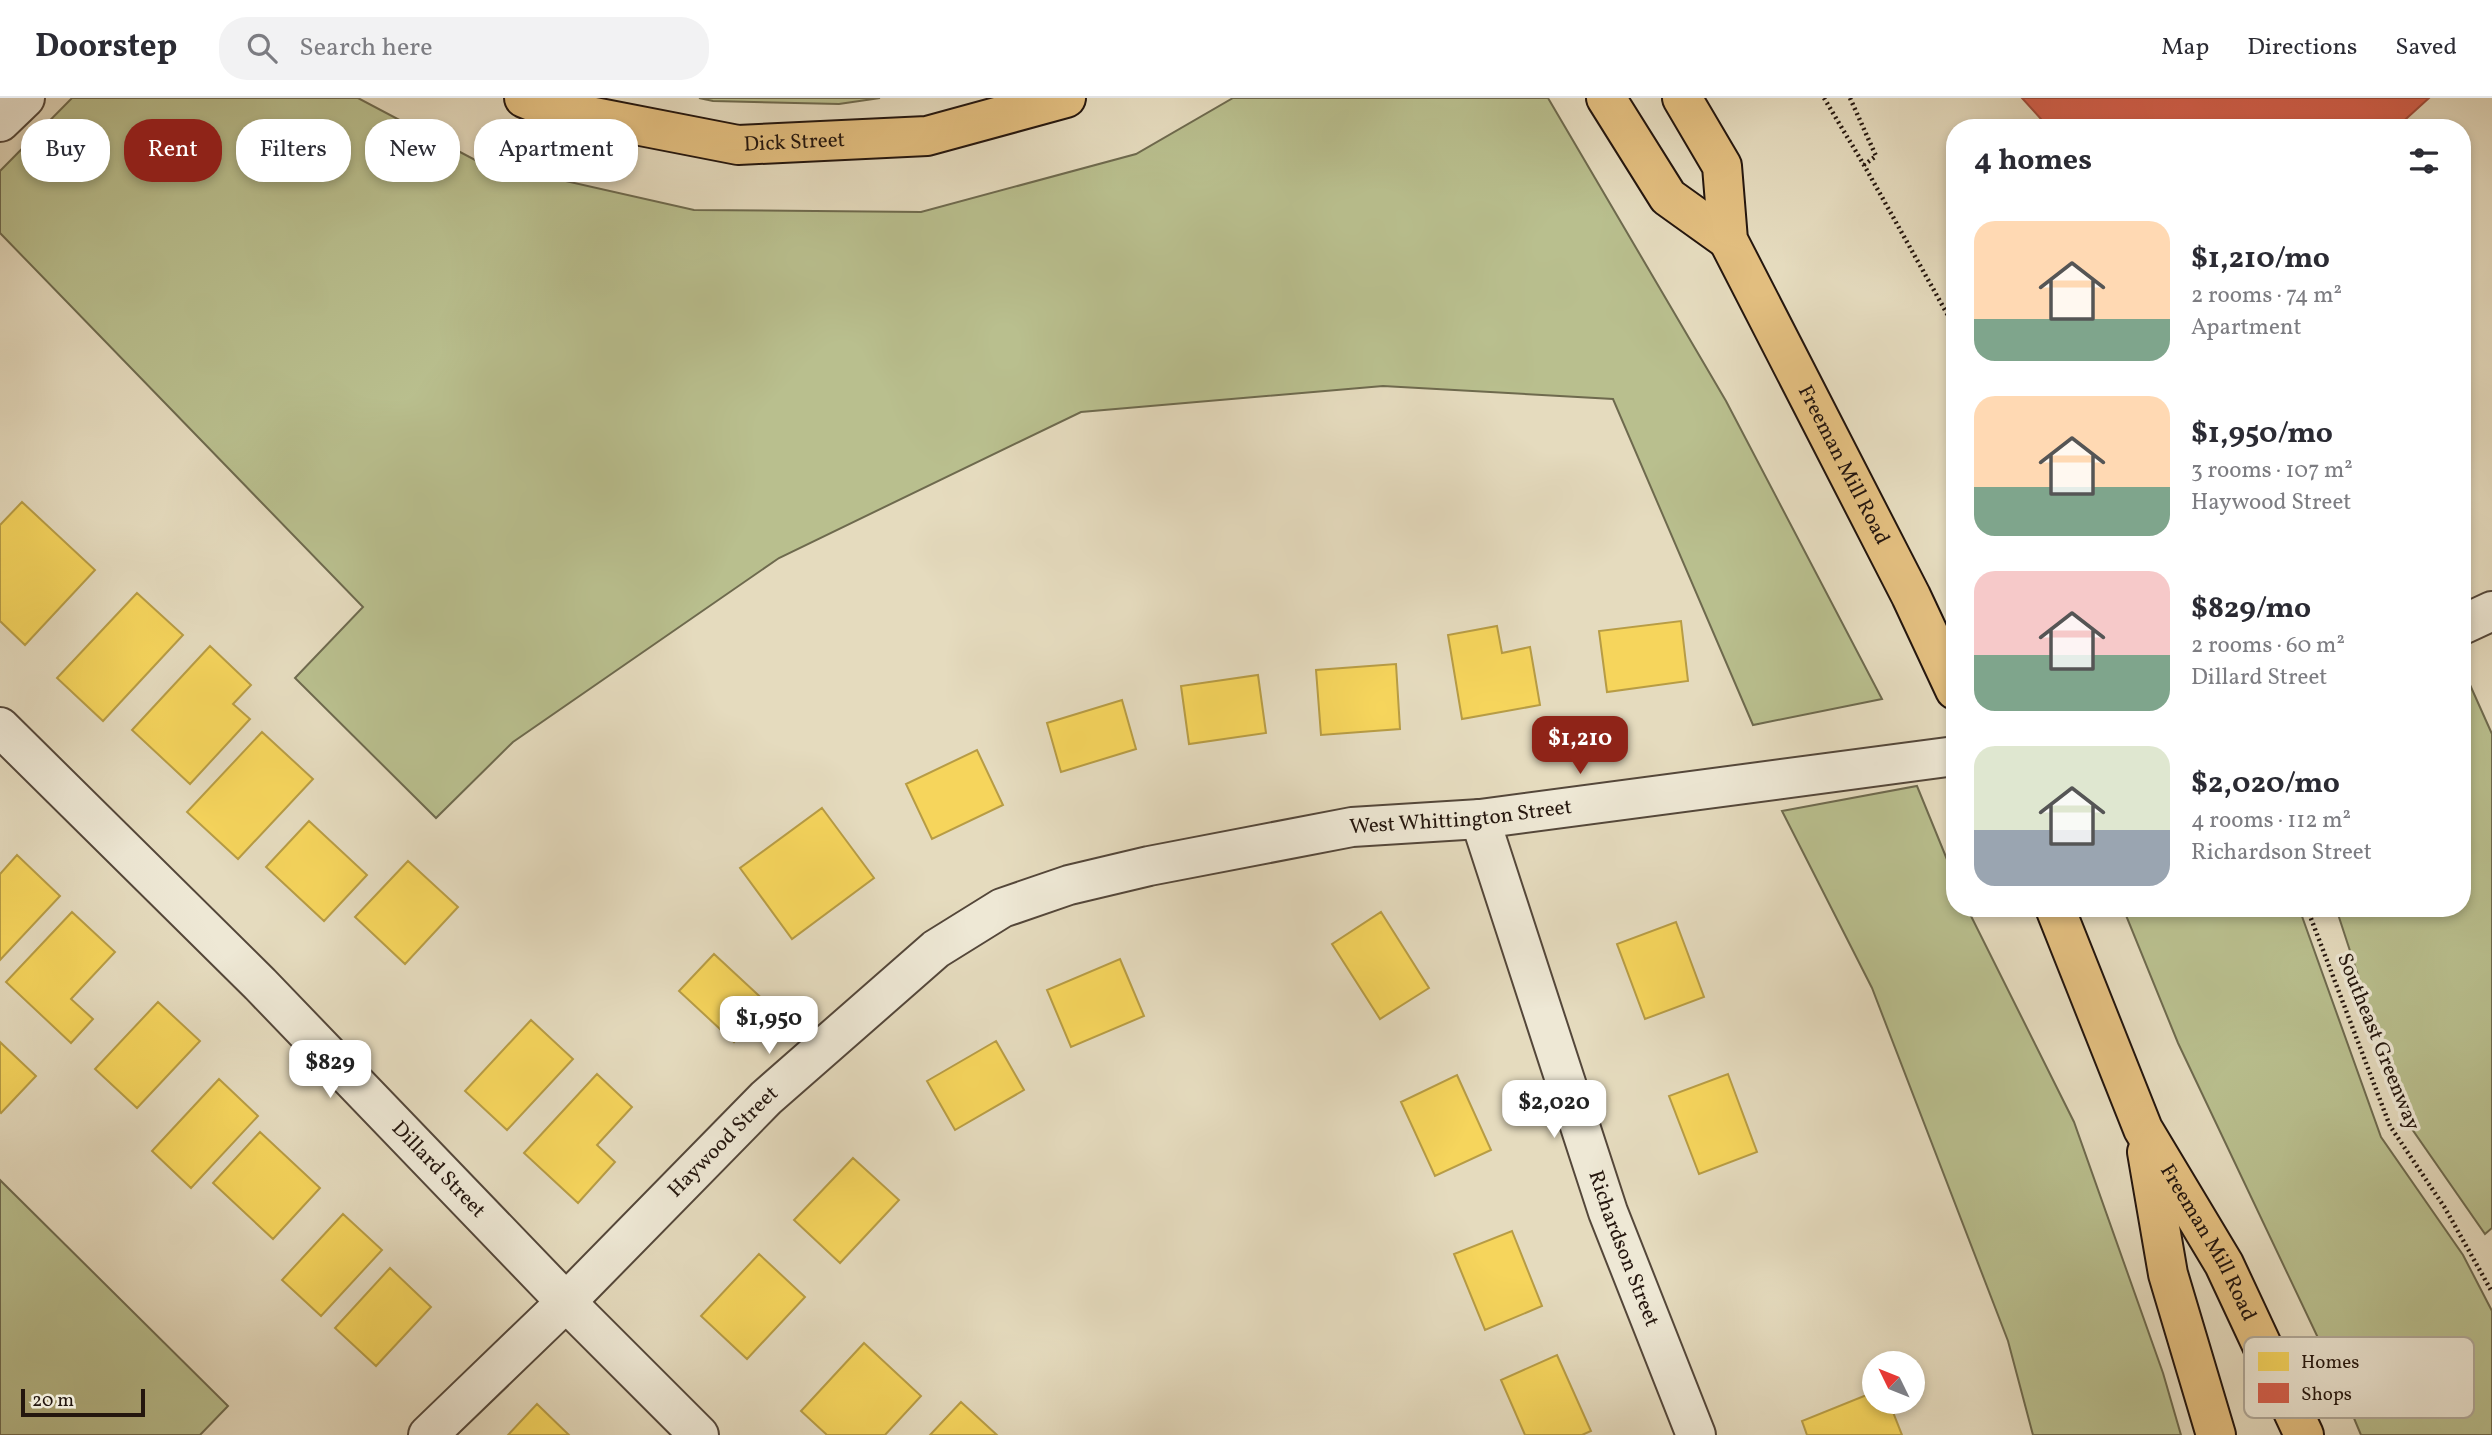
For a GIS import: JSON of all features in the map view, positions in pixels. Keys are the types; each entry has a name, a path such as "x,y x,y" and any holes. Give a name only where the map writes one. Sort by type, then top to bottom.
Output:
{"main road":[{"name":"Dick Street","path":"524,98 548,108 738,145 927,136 1066,98"},
{"name":"Freeman Mill Road","path":"1606,98 1668,197 1728,240"},
{"name":"Freeman Mill Road","path":"1682,98 1721,166 1728,240 1911,596 1946,671"},
{"name":"Freeman Mill Road","path":"2059,917 2143,1129 2224,1264 2258,1337"},
{"name":"Freeman Mill Road","path":"2143,1129 2168,1274 2216,1435"},
{"name":"Freeman Mill Road","path":"2296,1418 2304,1435"}],"street":[{"path":"0,122 24,98"},
{"path":"2471,621 2492,611"},
{"name":"Dillard Street","path":"0,727 260,984 566,1302 699,1435"},
{"name":"West Whittington Street","path":"1215,853 1352,827 1480,819 1946,757"},
{"name":"Richardson Street","path":"1480,819 1608,1212 1696,1435"},
{"name":"Haywood Street","path":"428,1435 566,1302 766,1098 936,948 1002,908 1069,885 1215,853"}],"path":[{"path":"1824,98 1946,312"},
{"path":"1850,98 1876,156 1864,165"},
{"name":"Southeast Greenway","path":"2310,917 2390,1126 2445,1208 2492,1292"}],"green space":[{"path":"72,98 358,98 398,119 365,119 365,182 460,182 460,152 474,159 474,182 570,182 694,210 921,212 1136,154 1233,98 1548,98 1726,401 1882,699 1753,725 1613,399 1383,386 1081,412 779,558 513,742 436,818 295,678 363,607 0,233 0,171 21,150 21,182 110,182 110,119 51,119"},
{"path":"699,98 880,98 839,104 713,101"},
{"path":"2471,687 2492,734 2492,1228 2485,1234 2405,1119 2339,917 2471,917"},
{"path":"1917,786 1946,857 1946,917 1972,917 2074,1122 2163,1373 2181,1435 2033,1435 2008,1341 1872,988 1782,811"},
{"path":"2127,917 2302,917 2381,1137 2463,1255 2492,1311 2492,1435 2361,1435 2354,1418 2474,1418 2474,1337 2318,1337 2178,1043"},
{"path":"0,1180 228,1406 200,1435 0,1435"}],"building: Homes":[{"path":"22,502 95,570 25,645 0,621 0,525"},
{"path":"137,593 183,635 103,721 57,678"},
{"path":"1681,621 1688,681 1607,692 1599,631"},
{"path":"1497,626 1502,653 1530,647 1540,705 1462,719 1448,635"},
{"path":"210,646 251,685 233,704 250,719 190,784 132,730"},
{"path":"1396,664 1400,729 1321,735 1316,670"},
{"path":"1258,675 1266,733 1189,744 1181,686"},
{"path":"1122,700 1136,749 1061,772 1047,723"},
{"path":"262,732 313,779 238,859 187,812"},
{"path":"977,750 1003,805 932,839 906,784"},
{"path":"822,808 874,878 792,939 740,868"},
{"path":"309,821 367,875 324,921 266,867"},
{"path":"17,855 60,896 0,960 0,874"},
{"path":"408,861 458,907 405,964 355,917"},
{"path":"72,912 115,952 71,999 93,1019 71,1043 6,982"},
{"path":"1381,912 1429,988 1380,1019 1332,944"},
{"path":"1676,922 1704,997 1645,1019 1617,944"},
{"path":"714,954 769,1005 734,1042 679,991"},
{"path":"1120,959 1144,1016 1071,1047 1047,990"},
{"path":"158,1002 200,1041 137,1108 95,1069"},
{"path":"531,1020 573,1059 507,1130 465,1091"},
{"path":"996,1041 1024,1090 955,1130 927,1081"},
{"path":"0,1042 36,1076 1,1113 0,1112"},
{"path":"597,1074 632,1107 597,1145 615,1162 578,1203 524,1153"},
{"path":"1728,1074 1757,1152 1699,1174 1669,1096"},
{"path":"1457,1075 1491,1150 1435,1176 1401,1102"},
{"path":"219,1079 258,1116 191,1188 152,1151"},
{"path":"260,1132 320,1188 273,1239 213,1183"},
{"path":"853,1158 899,1200 840,1263 794,1220"},
{"path":"343,1214 382,1250 321,1316 282,1280"},
{"path":"1512,1231 1542,1306 1485,1330 1454,1254"},
{"path":"759,1254 805,1297 747,1359 701,1316"},
{"path":"390,1268 431,1307 376,1366 335,1328"},
{"path":"864,1343 921,1396 885,1435 827,1435 801,1411"},
{"path":"1557,1355 1591,1431 1582,1435 1525,1435 1501,1380"},
{"path":"1862,1397 1862,1414 1894,1414 1902,1435 1807,1435 1802,1421"},
{"path":"961,1402 997,1435 930,1435"},
{"path":"537,1404 569,1435 508,1435"}],"building: Shops":[{"path":"2022,98 2429,98 2406,119 2041,119"}]}
